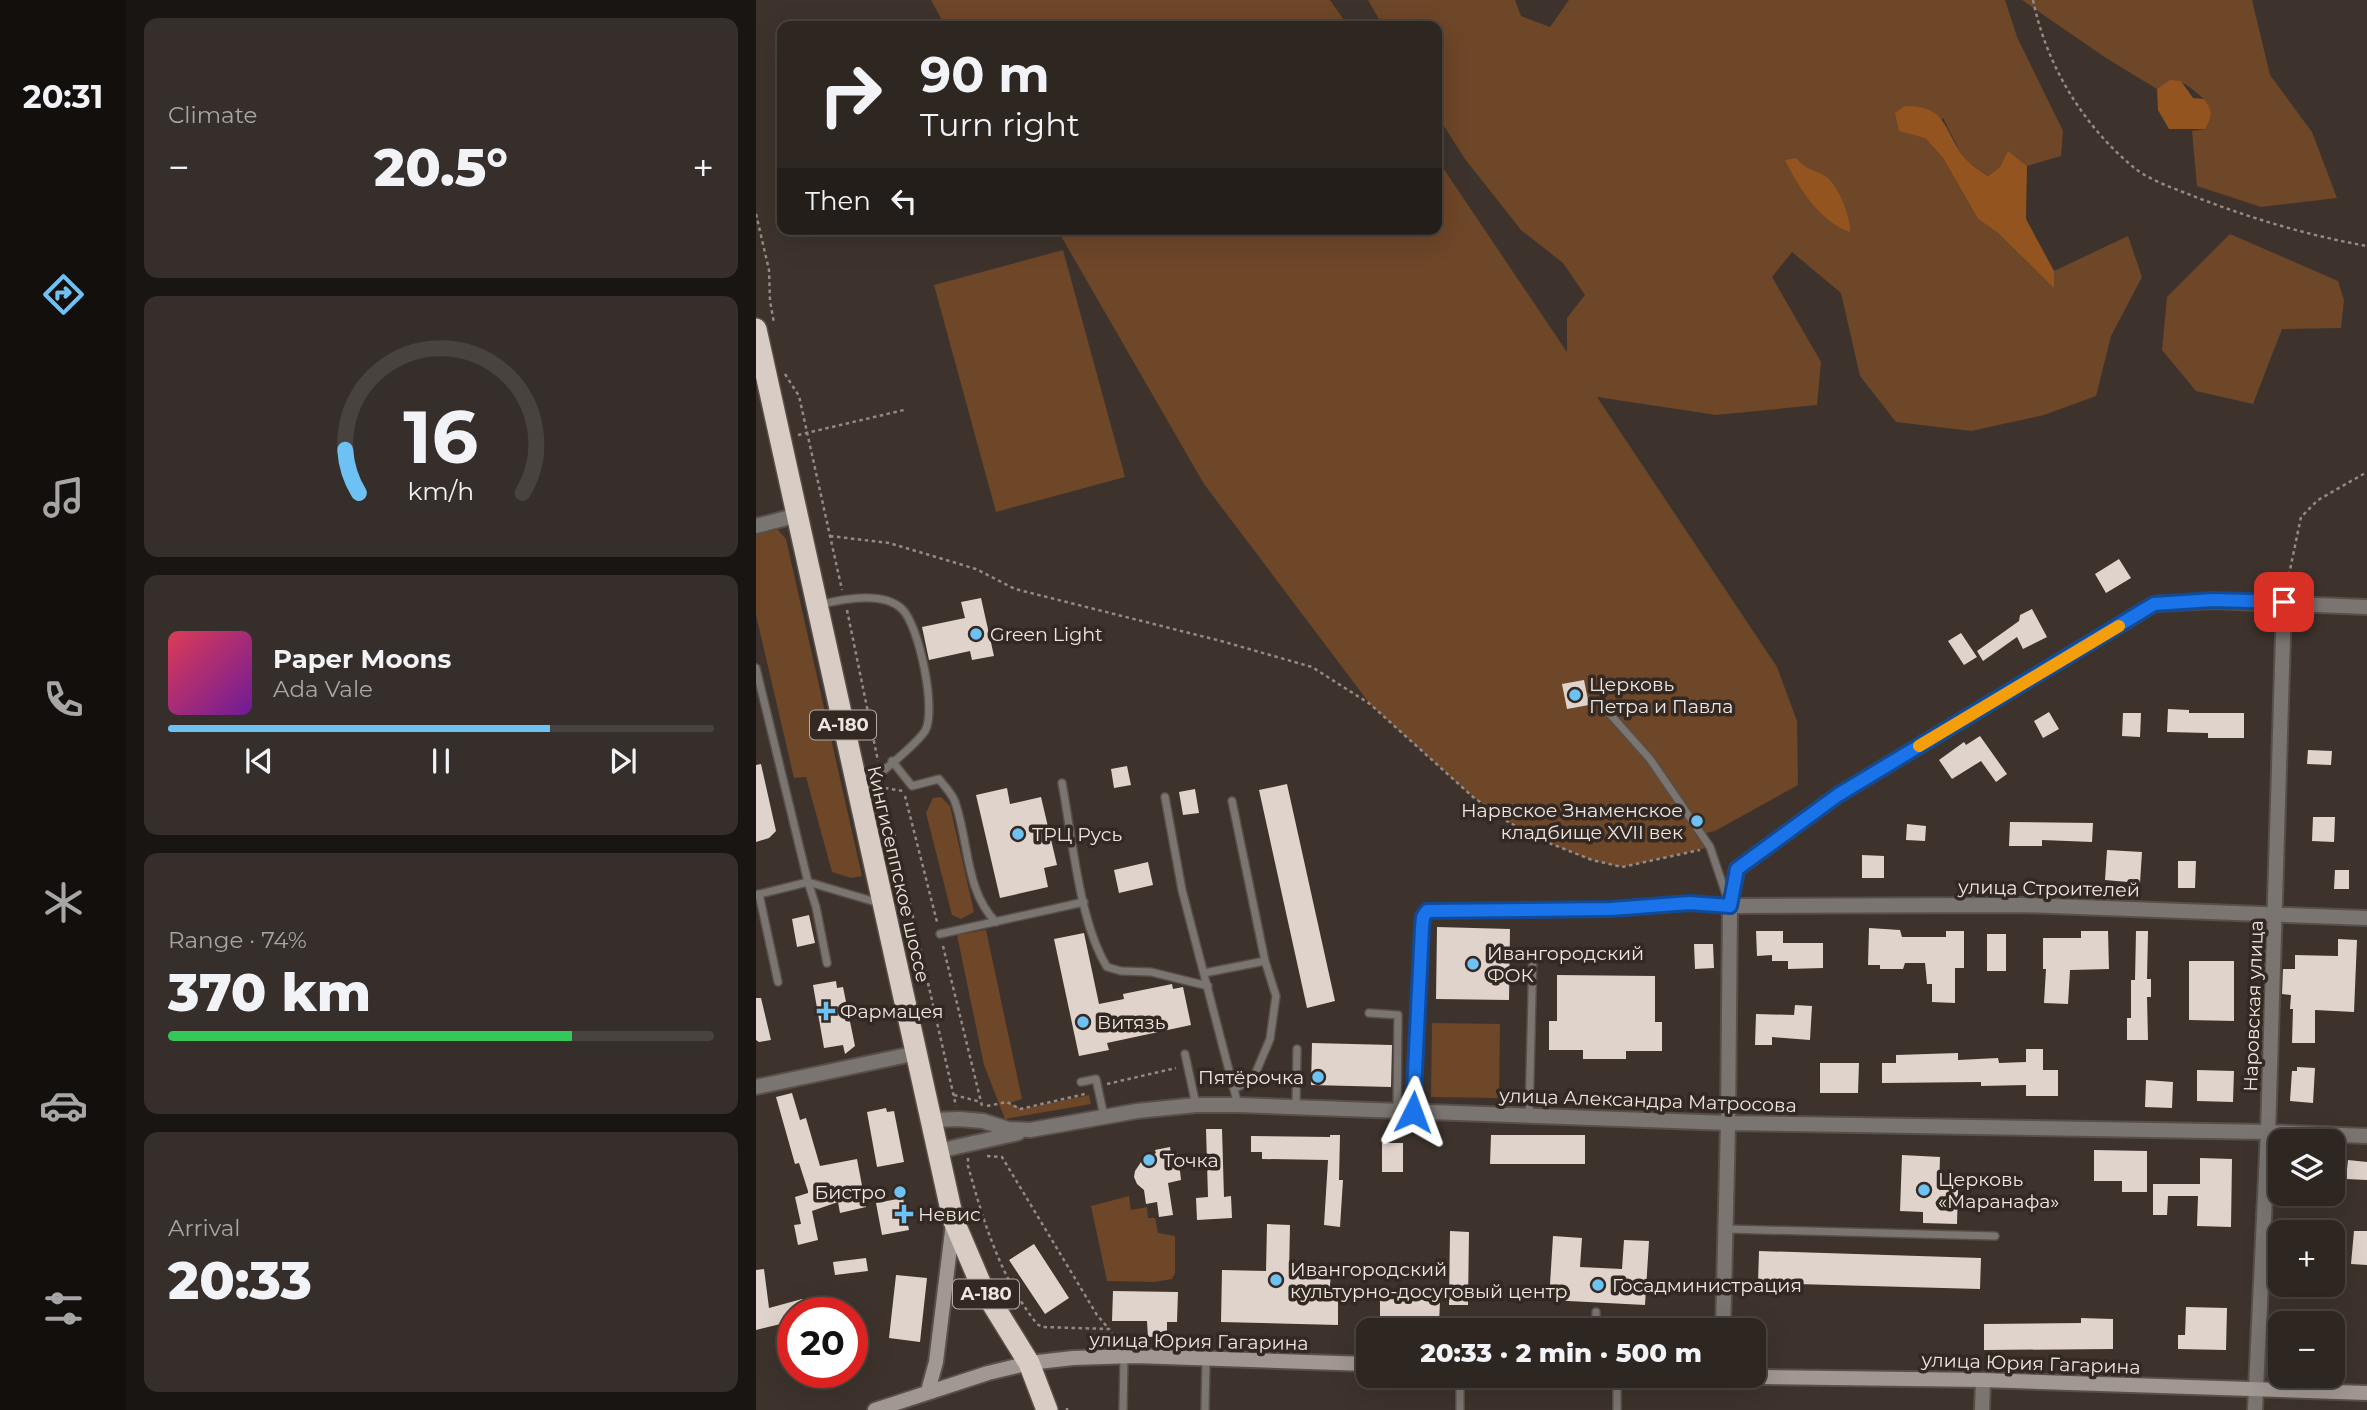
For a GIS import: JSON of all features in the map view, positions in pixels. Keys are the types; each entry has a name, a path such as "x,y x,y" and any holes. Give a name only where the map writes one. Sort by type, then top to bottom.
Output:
{"highway":[{"name":"Кингисеппское шоссе","path":"765,327 769,371 781,438 953,1219 982,1287 1060,1409"}],"street":[{"path":"756,526 798,515"},
{"path":"1723,1318 1730,906 1737,869 1838,795 2154,604 2213,600 2367,607"},
{"name":"Наровская улица","path":"2268,1129 2284,602"},
{"name":"улица Строителей","path":"1730,906 2023,905 2367,918"},
{"path":"756,1087 916,1053"},
{"name":"улица Александра Матросова","path":"932,1120 983,1121 1008,1129 1030,1130 1104,1116 1196,1105 1238,1105 1728,1123 2268,1132"},
{"path":"938,1151 1030,1130"},
{"name":"Наровская улица","path":"2255,1410 2268,1132"},
{"name":"улица Александра Матросова","path":"2345,1135 2367,1136"},
{"path":"928,1391 936,1362 953,1219"},
{"name":"улица Юрия Гагарина","path":"875,1410 928,1391 1029,1363 1073,1358 1356,1364"},
{"name":"улица Юрия Гагарина","path":"1766,1377 1983,1380 2367,1393"},
{"path":"1982,1410 1983,1380"}],"lane":[{"path":"818,606 844,598 876,598 901,607 912,623 926,678 930,714 926,730 880,771 858,796"},
{"path":"756,668 808,882 817,907 827,963"},
{"path":"1413,1112 1422,928 1423,917 1427,911 1611,909 1690,903 1730,906 1710,847 1650,759 1601,704"},
{"path":"892,761 912,786 939,779 954,799 976,890 983,909 996,922"},
{"path":"1062,782 1084,902 1101,957 1107,967 1121,971 1151,972 1208,986"},
{"path":"1165,797 1182,890 1236,1088 1238,1105"},
{"path":"1232,801 1265,961 1276,996 1270,1039 1254,1079 1236,1088"},
{"path":"778,982 757,895 808,882 883,904"},
{"path":"940,934 1084,902"},
{"path":"1529,1116 1533,953"},
{"path":"1204,972 1265,961"},
{"path":"1369,1013 1398,1015 1397,1112"},
{"path":"1296,1107 1297,1049"},
{"path":"1185,1054 1196,1105"},
{"path":"1081,1082 1096,1079 1104,1116"},
{"path":"1726,1230 1995,1236"},
{"path":"1596,1312 1596,1318"},
{"path":"1123,1410 1124,1357"},
{"path":"1205,1410 1206,1359"},
{"path":"1460,1388 1460,1410"},
{"path":"1617,1388 1617,1410"}],"path":[{"path":"2033,0 2039,30 2075,104 2133,167 2168,186 2227,210 2321,238 2367,246"},
{"path":"756,215 769,270 770,301 765,327"},
{"path":"769,371 799,396 957,1109"},
{"path":"781,438 904,410"},
{"path":"2284,602 2301,517 2318,500 2367,472"},
{"path":"830,536 889,543 976,569 1015,589 1312,667 1370,704 1473,797 1544,841 1592,860 1622,867 1710,847"},
{"path":"982,1107 1007,1102 1020,1109 1187,1065"},
{"path":"954,1095 982,1102"},
{"path":"967,1156 989,1237 1007,1278 1037,1324 1042,1327 1109,1329"},
{"path":"981,1157 1002,1157 1124,1357"}],"shaded area":[{"path":"931,0 1330,0 1345,21 942,21"},
{"path":"1368,0 1515,0 1521,16 1550,27 1569,0 2005,0 2017,37 2063,131 2061,156 2027,166 2008,152 2000,167 1988,176 1963,158 1943,118 1925,138 1943,158 1978,219 1998,233 2054,287 2054,271 2128,236 2142,277 2111,336 2096,396 2044,415 1971,431 1896,422 1860,376 1841,293 1792,252 1772,277 1821,362 1817,405 1716,415 1597,397 1777,667 1797,721 1798,785 1715,831 1702,834 1710,847 1622,867 1592,860 1544,841 1510,823 1473,797 1370,704 1204,484 1060,235 1442,235 1442,166 1567,352 1567,318 1585,295 1563,263 1521,230 1465,159 1442,123 1442,21 1380,21"},
{"path":"2022,0 2252,0 2270,75 2312,132 2337,198 2261,207 2197,186 2192,131 2205,129 2204,99 2182,83 2171,82 2157,89 2106,58"},
{"path":"2170,80 2181,81 2193,98 2204,99 2210,114 2205,129 2169,129 2158,110 2157,89"},
{"path":"1905,106 1918,107 1936,114 1964,158 1988,176 2000,167 2008,151 2027,166 2026,219 2054,271 2054,288 1998,233 1978,219 1943,158 1925,138 1899,131 1895,113"},
{"path":"1796,158 1825,176 1835,186 1846,210 1850,232 1829,220 1811,202 1785,160"},
{"path":"2230,234 2338,281 2344,300 2341,328 2282,329 2253,404 2196,391 2162,350 2167,297"},
{"path":"1063,250 1125,477 996,512 934,285"},
{"path":"767,527 778,530 786,539 862,876 851,878 832,872 806,777 794,778 756,615 756,530"},
{"path":"941,797 950,806 974,912 961,919 952,915 926,813 933,798"},
{"path":"986,930 1022,1099 1010,1103 1022,1109 1089,1095 1091,1104 1005,1119 984,1065 957,935"},
{"path":"1432,1023 1500,1024 1499,1098 1431,1097"},
{"path":"1129,1196 1131,1210 1147,1207 1148,1218 1155,1218 1158,1233 1175,1236 1175,1273 1172,1279 1154,1282 1107,1281 1091,1206"}],"building":[{"path":"2119,559 2131,578 2106,593 2095,574"},
{"path":"981,598 994,656 972,660 970,651 929,660 922,627 965,618 961,602"},
{"path":"2032,609 2047,637 2023,649 2017,637 1983,661 1977,651 2019,621 2020,615"},
{"path":"1961,633 1977,657 1964,665 1948,641"},
{"name":"Церковь Петра и Павла","path":"1584,680 1589,705 1567,709 1562,684"},
{"path":"2168,709 2189,710 2189,713 2244,713 2244,738 2208,738 2208,733 2167,732"},
{"path":"2049,712 2059,729 2043,738 2034,721"},
{"path":"2123,713 2141,713 2140,737 2122,736"},
{"path":"1980,736 2007,774 1996,782 1981,761 1952,779 1939,760 1964,742 1966,745"},
{"path":"2308,750 2332,751 2331,765 2307,764"},
{"path":"761,764 776,831 769,838 756,842 756,765"},
{"path":"1127,766 1131,785 1114,788 1111,769"},
{"path":"1287,784 1335,1001 1307,1008 1259,790"},
{"name":"ТРЦ Русь","path":"1007,788 1010,804 1041,797 1057,865 1044,868 1048,887 1000,898 976,795"},
{"path":"1195,789 1199,813 1183,815 1179,792"},
{"path":"2313,817 2335,817 2334,842 2312,841"},
{"path":"2010,822 2093,823 2092,842 2042,840 2042,846 2009,846"},
{"path":"1907,824 1926,826 1925,841 1906,840"},
{"path":"2107,850 2142,852 2140,883 2105,880"},
{"path":"1862,855 1884,856 1884,878 1862,878"},
{"path":"2178,861 2196,861 2195,888 2178,888"},
{"path":"1148,862 1153,885 1119,893 1114,870"},
{"path":"2335,870 2349,870 2349,889 2334,889"},
{"path":"809,915 815,943 797,947 792,919"},
{"name":"Ивангородский ФОК","path":"1437,927 1510,929 1509,1000 1436,999"},
{"path":"1869,928 1900,930 1902,937 1946,937 1946,931 1964,931 1964,968 1955,968 1955,1003 1932,1002 1932,984 1927,984 1925,963 1905,963 1903,969 1880,969 1880,965 1868,965"},
{"path":"1756,931 1783,931 1783,943 1823,943 1823,968 1788,969 1788,961 1772,961 1772,955 1757,956"},
{"path":"2081,931 2108,931 2109,969 2070,970 2068,1004 2044,1003 2046,969 2043,969 2043,938 2081,938"},
{"path":"2136,931 2148,931 2147,979 2151,979 2151,997 2147,997 2148,1040 2127,1040 2127,1018 2131,1018 2131,980 2135,980"},
{"path":"1084,933 1099,1004 1124,999 1123,994 1172,984 1173,989 1183,987 1191,1025 1107,1043 1109,1050 1079,1056 1054,939"},
{"path":"1987,934 2006,934 2006,971 1987,971"},
{"path":"2338,939 2357,940 2354,1012 2315,1010 2315,1043 2292,1043 2293,1009 2290,1009 2291,995 2282,994 2283,969 2295,969 2295,955 2338,956"},
{"path":"1694,944 1713,944 1714,968 1695,969"},
{"path":"2189,961 2234,961 2234,1021 2189,1020"},
{"path":"1557,975 1655,976 1655,1022 1662,1022 1662,1051 1626,1051 1626,1059 1583,1059 1583,1050 1549,1050 1549,1021 1557,1021"},
{"path":"836,981 837,988 843,987 855,1046 845,1054 843,1045 824,1048 813,985"},
{"path":"756,998 761,998 771,1040 756,1040"},
{"path":"1795,1005 1812,1006 1810,1040 1772,1037 1772,1045 1755,1045 1756,1014 1794,1015"},
{"path":"1312,1043 1392,1045 1391,1087 1311,1085"},
{"path":"2026,1049 2043,1049 2043,1070 2058,1070 2058,1096 2026,1096 2026,1085 1981,1086 1981,1082 1882,1083 1882,1063 1896,1063 1896,1055 1958,1053 1958,1060 1998,1058 1999,1063 2026,1062"},
{"path":"1820,1063 1859,1063 1858,1093 1820,1093"},
{"path":"2297,1067 2315,1068 2313,1103 2290,1101 2292,1071 2297,1071"},
{"path":"2197,1070 2234,1071 2233,1102 2197,1101"},
{"path":"2146,1080 2173,1082 2172,1108 2145,1107"},
{"path":"792,1093 800,1120 806,1118 820,1166 857,1159 866,1207 840,1213 838,1202 812,1211 818,1240 798,1245 794,1225 801,1224 795,1197 808,1191 799,1163 795,1164 776,1097"},
{"path":"886,1108 887,1112 894,1111 904,1162 877,1167 867,1112"},
{"path":"1206,1129 1222,1129 1224,1197 1231,1196 1232,1218 1197,1220 1196,1198 1208,1197"},
{"path":"1340,1135 1339,1180 1343,1180 1340,1227 1324,1225 1328,1160 1262,1159 1262,1152 1251,1152 1251,1136"},
{"path":"1491,1135 1585,1135 1585,1164 1490,1164"},
{"path":"1382,1143 1403,1143 1403,1172 1382,1172"},
{"path":"1170,1147 1171,1154 1178,1153 1181,1180 1168,1183 1173,1215 1159,1217 1157,1202 1146,1204 1144,1190 1134,1177 1141,1162 1156,1153 1155,1150"},
{"path":"2094,1150 2147,1151 2147,1192 2122,1192 2122,1181 2094,1181"},
{"name":"Церковь «Маранафа»","path":"1902,1155 1940,1157 1939,1190 1958,1190 1957,1224 1923,1223 1923,1212 1900,1211"},
{"path":"2200,1158 2232,1159 2231,1227 2197,1226 2198,1196 2168,1196 2167,1215 2153,1215 2153,1184 2200,1184"},
{"path":"2348,1160 2367,1162 2367,1180 2346,1179"},
{"path":"903,1198 909,1230 882,1235 876,1203"},
{"name":"Ивангородский культурно-досуговый центр","path":"1267,1224 1290,1225 1289,1273 1331,1274 1330,1285 1338,1285 1338,1325 1221,1322 1222,1270 1266,1271"},
{"path":"1450,1231 1469,1232 1468,1305 1449,1305"},
{"path":"2354,1231 2367,1231 2367,1265 2351,1264"},
{"name":"Госадминистрация","path":"1553,1236 1582,1238 1580,1267 1622,1269 1624,1240 1649,1241 1645,1305 1549,1300"},
{"path":"1034,1244 1069,1298 1045,1314 1009,1260"},
{"path":"1759,1251 1981,1258 1980,1289 1758,1283"},
{"path":"866,1258 868,1271 835,1275 833,1262"},
{"path":"764,1269 769,1308 777,1306 777,1325 756,1330 756,1270"},
{"path":"896,1275 927,1278 920,1342 889,1338"},
{"path":"1113,1291 1178,1292 1177,1322 1167,1322 1167,1336 1148,1337 1147,1321 1112,1321"},
{"path":"1380,1299 1440,1300 1439,1318 1380,1318"},
{"path":"2186,1307 2227,1308 2226,1350 2178,1349 2178,1335 2185,1335"},
{"path":"2081,1318 2113,1319 2113,1349 1984,1350 1984,1324 2081,1323"}],"slow traffic":[{"path":"1919,746 2119,626"}],"place":[{"name":"Green Light","path":"976,634"},
{"name":"Церковь Петра и Павла","path":"1575,695"},
{"name":"Нарвское Знаменское кладбище XVII век","path":"1697,821"},
{"name":"ТРЦ Русь","path":"1018,834"},
{"name":"Ивангородский ФОК","path":"1473,964"},
{"name":"Фармацея","path":"826,1011"},
{"name":"Витязь","path":"1083,1022"},
{"name":"Пятёрочка","path":"1318,1077"},
{"name":"Точка","path":"1149,1160"},
{"name":"Церковь «Маранафа»","path":"1924,1190"},
{"name":"Бистро","path":"900,1192"},
{"name":"Невис","path":"904,1214"},
{"name":"Ивангородский культурно-досуговый центр","path":"1276,1280"},
{"name":"Госадминистрация","path":"1598,1285"}],"route":[{"path":"1413,1112 1422,928 1423,917 1427,911 1611,909 1690,903 1730,906 1737,869 1838,795 2154,604 2213,600 2284,602"}]}
